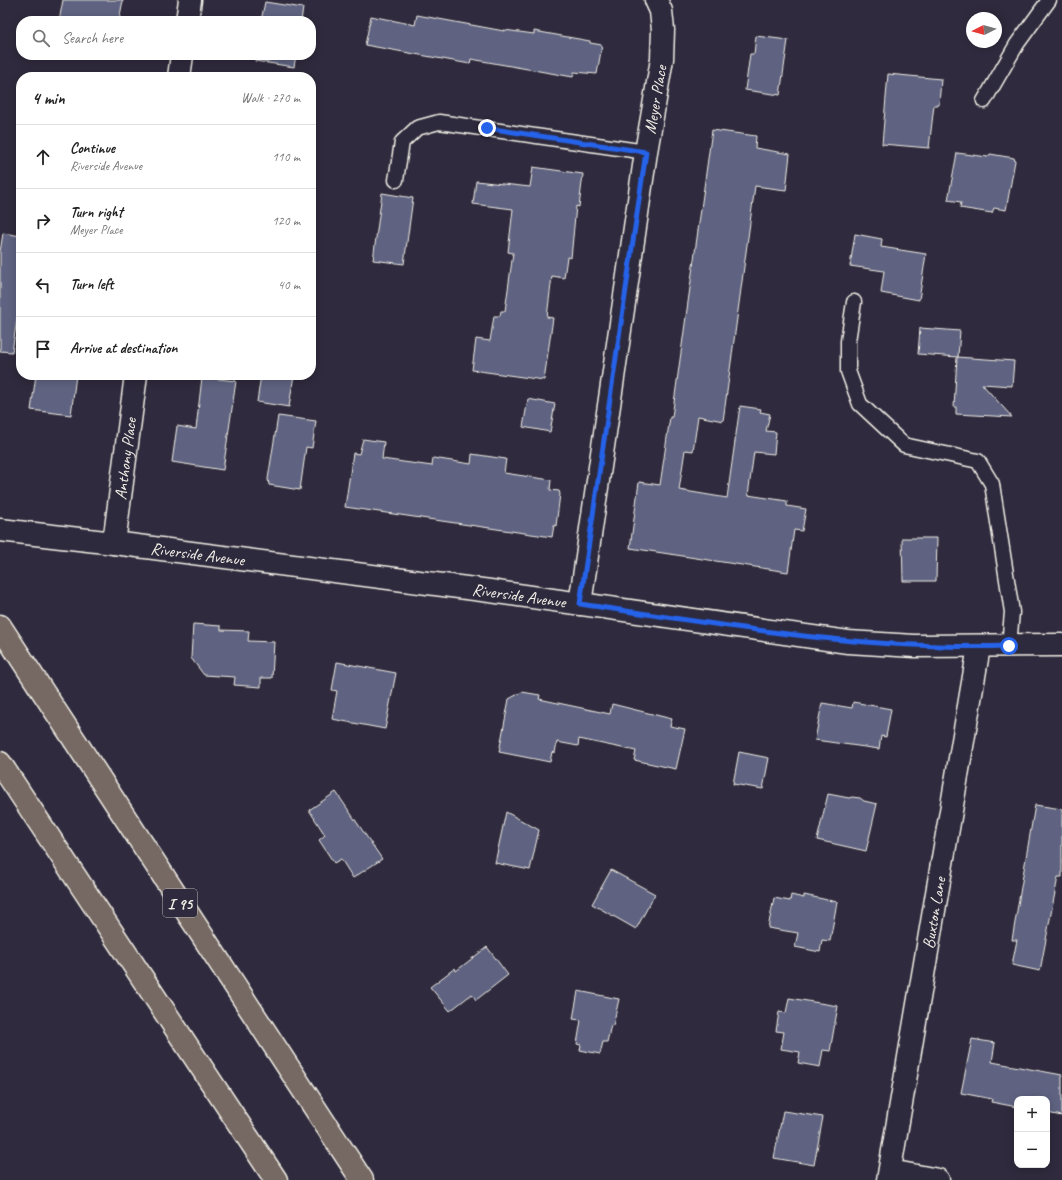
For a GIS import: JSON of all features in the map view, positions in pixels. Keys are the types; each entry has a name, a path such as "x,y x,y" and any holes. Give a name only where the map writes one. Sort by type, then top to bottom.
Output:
{"highway":[{"name":"I 95","path":"0,626 362,1180"},
{"path":"0,763 276,1180"}],"street":[{"path":"188,16 190,0"},
{"name":"Meyer Place","path":"580,604 646,152 662,59 663,30 661,11 656,0"},
{"path":"180,72 181,60"},
{"name":"Anthony Place","path":"114,543 135,380"},
{"name":"Riverside Avenue","path":"0,530 490,591 848,642 914,646 979,647 1062,645"},
{"name":"Buxton Lane","path":"889,1176 979,647"},
{"path":"889,1176 938,1180"}],"lane":[{"path":"984,101 1017,44 1048,0"},
{"path":"396,180 402,142 417,128 439,122 646,152"},
{"path":"854,302 848,341 848,372 860,404 904,445 978,461 992,484 1012,612 1009,646"}],"building":[{"path":"63,0 123,0 120,16 60,16"},
{"path":"265,2 303,8 302,16 262,16"},
{"path":"417,15 504,31 534,34 534,31 590,41 590,43 602,45 597,74 574,72 573,77 471,59 470,64 365,45 371,16 415,25"},
{"path":"756,36 788,40 780,95 745,90 750,54 754,54"},
{"path":"255,60 295,60 294,67"},
{"path":"888,74 941,79 939,105 934,105 929,148 882,144"},
{"path":"712,130 756,136 755,148 790,154 786,190 755,186 723,421 698,416 693,451 685,450 679,490 727,498 740,406 761,409 760,412 770,414 766,431 776,432 774,454 754,452 748,495 787,501 787,506 806,509 802,531 794,530 788,572 630,548 639,482 660,485 670,417 672,417"},
{"path":"957,153 988,157 990,154 1014,158 1015,161 1006,210 994,208 992,213 960,208 961,202 948,200"},
{"path":"533,167 583,174 579,207 576,206 571,258 567,257 564,278 552,276 547,317 553,318 544,380 472,370 476,339 490,341 494,316 500,316 501,311 505,311 513,253 508,252 513,209 473,204 476,181 530,187"},
{"path":"382,193 413,198 404,264 373,260"},
{"path":"3,233 16,235 16,326 12,352 0,351 0,252"},
{"path":"855,234 882,239 881,247 926,254 919,300 881,293 884,271 850,266"},
{"path":"920,328 960,331 958,357 918,354"},
{"path":"957,357 1014,361 1012,386 982,384 1012,417 956,414 956,407 954,407"},
{"path":"35,380 75,380 71,415 31,410"},
{"path":"202,380 236,381 223,470 172,462 177,426 196,429"},
{"path":"260,380 293,380 289,407 257,402"},
{"path":"528,399 555,404 550,432 523,427"},
{"path":"278,416 316,421 312,448 306,447 300,490 269,485 268,479"},
{"path":"363,439 384,442 382,459 432,466 433,458 471,464 472,454 506,459 504,473 551,480 550,490 559,491 560,494 556,526 554,525 552,537 345,507 353,453 359,454"},
{"path":"902,538 937,538 936,581 903,581"},
{"path":"193,624 221,626 221,630 249,631 248,641 274,642 272,678 261,678 261,687 234,685 235,677 204,675 191,658"},
{"path":"337,662 396,673 385,729 332,719 337,691 332,690"},
{"path":"522,692 540,695 539,699 610,714 612,704 672,719 670,726 685,729 676,769 634,760 636,751 579,739 578,746 557,742 555,753 552,752 550,762 499,752 509,699"},
{"path":"853,702 891,709 886,737 881,736 879,749 815,740 822,703 852,708"},
{"path":"739,752 769,758 763,789 733,784"},
{"path":"336,792 382,859 353,878 341,859 334,863 319,840 325,835 309,810"},
{"path":"828,794 849,798 860,798 864,801 877,804 866,851 817,840"},
{"path":"1035,805 1062,809 1062,877 1058,877 1040,971 1012,965 1017,940 1012,940"},
{"path":"506,812 539,830 530,870 495,863"},
{"path":"611,870 655,894 636,929 592,904"},
{"path":"791,895 804,898 804,895 837,902 830,941 822,940 820,952 795,947 798,933 768,928 774,898 790,901"},
{"path":"487,947 508,975 476,1000 472,994 450,1011 430,987 455,968 456,971"},
{"path":"578,991 619,999 613,1026 611,1025 607,1042 603,1042 600,1054 580,1050 581,1045 577,1044 581,1020 573,1019"},
{"path":"789,998 838,1006 830,1051 823,1050 820,1067 798,1063 800,1052 781,1049 784,1032 776,1031 779,1012 786,1013"},
{"path":"972,1039 995,1043 992,1062 1062,1075 1062,1116 1050,1114 1050,1096 1014,1096 1014,1106 991,1102 992,1099 961,1093"},
{"path":"783,1111 823,1117 814,1165 774,1158"}],"route":[{"path":"487,128 646,152 580,604 848,642 914,646 1009,646"}]}
